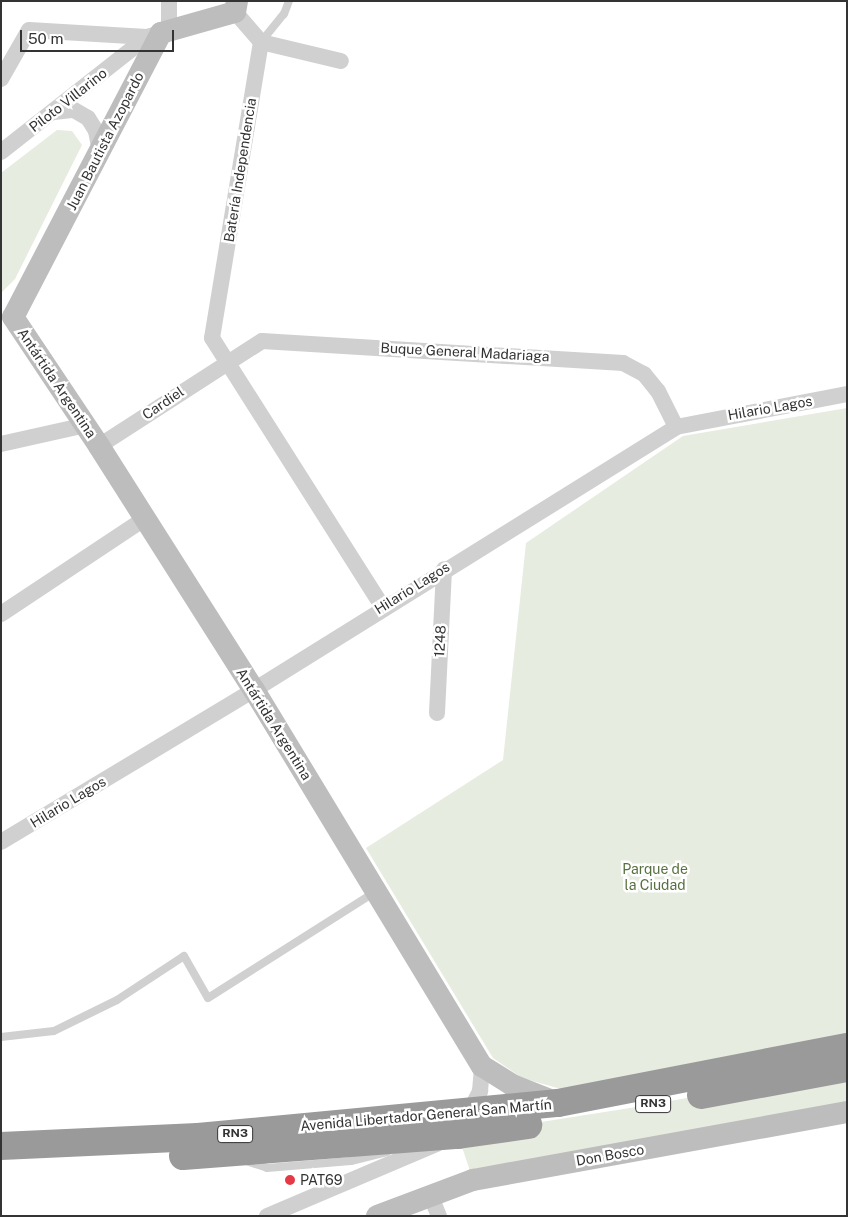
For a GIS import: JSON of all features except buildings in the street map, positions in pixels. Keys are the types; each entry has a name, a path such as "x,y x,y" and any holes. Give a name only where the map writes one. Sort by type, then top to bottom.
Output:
{"highway":[{"name":"Avenida Libertador General San Martín","path":"1,1146 463,1124 558,1103 847,1047"},
{"name":"Avenida Libertador General San Martín","path":"1,1165 226,1154 463,1124 640,1106 847,1068"}],"street":[{"path":"159,34 169,1"},
{"path":"1,79 29,30 159,34 236,6 261,42 341,61"},
{"name":"Piloto Villarino","path":"1,152 159,34"},
{"name":"Juan Bautista Azopardo","path":"7,316 100,152 159,34"},
{"name":"Batería Independencia","path":"227,361 212,338 261,42"},
{"path":"54,112 74,110 88,118 96,131 100,152"},
{"name":"Antártida Argentina","path":"7,316 86,425 254,690 482,1066 512,1084 558,1103"},
{"name":"Buque General Madariaga","path":"227,361 262,340 623,362 644,374 658,391 676,427"},
{"path":"227,361 383,606"},
{"name":"Cardiel","path":"99,446 227,361"},
{"name":"Hilario Lagos","path":"1,842 254,690 383,606 676,427 847,394"},
{"path":"1,444 86,425"},
{"path":"1,614 144,519"},
{"name":"1248","path":"437,713 444,569"},
{"path":"267,1216 463,1124 480,1092 482,1066"},
{"name":"Don Bosco","path":"377,1216 430,1194 473,1180 847,1112"},
{"path":"430,1194 440,1216"}],"lane":[{"path":"261,42 284,14 289,1"},
{"path":"1,1036 54,1032 117,1000 184,956 208,998 376,891"}],"green space":[{"path":"57,130 72,131 82,145 15,279 1,293 1,173"},
{"name":"Parque de la Ciudad","path":"847,408 847,1039 561,1089 522,1078 493,1058 366,848 503,760 526,543 683,436"},
{"path":"847,1068 847,1112 473,1180 458,1135 649,1105"}],"place":[{"name":"PAT69","path":"290,1180"}]}
